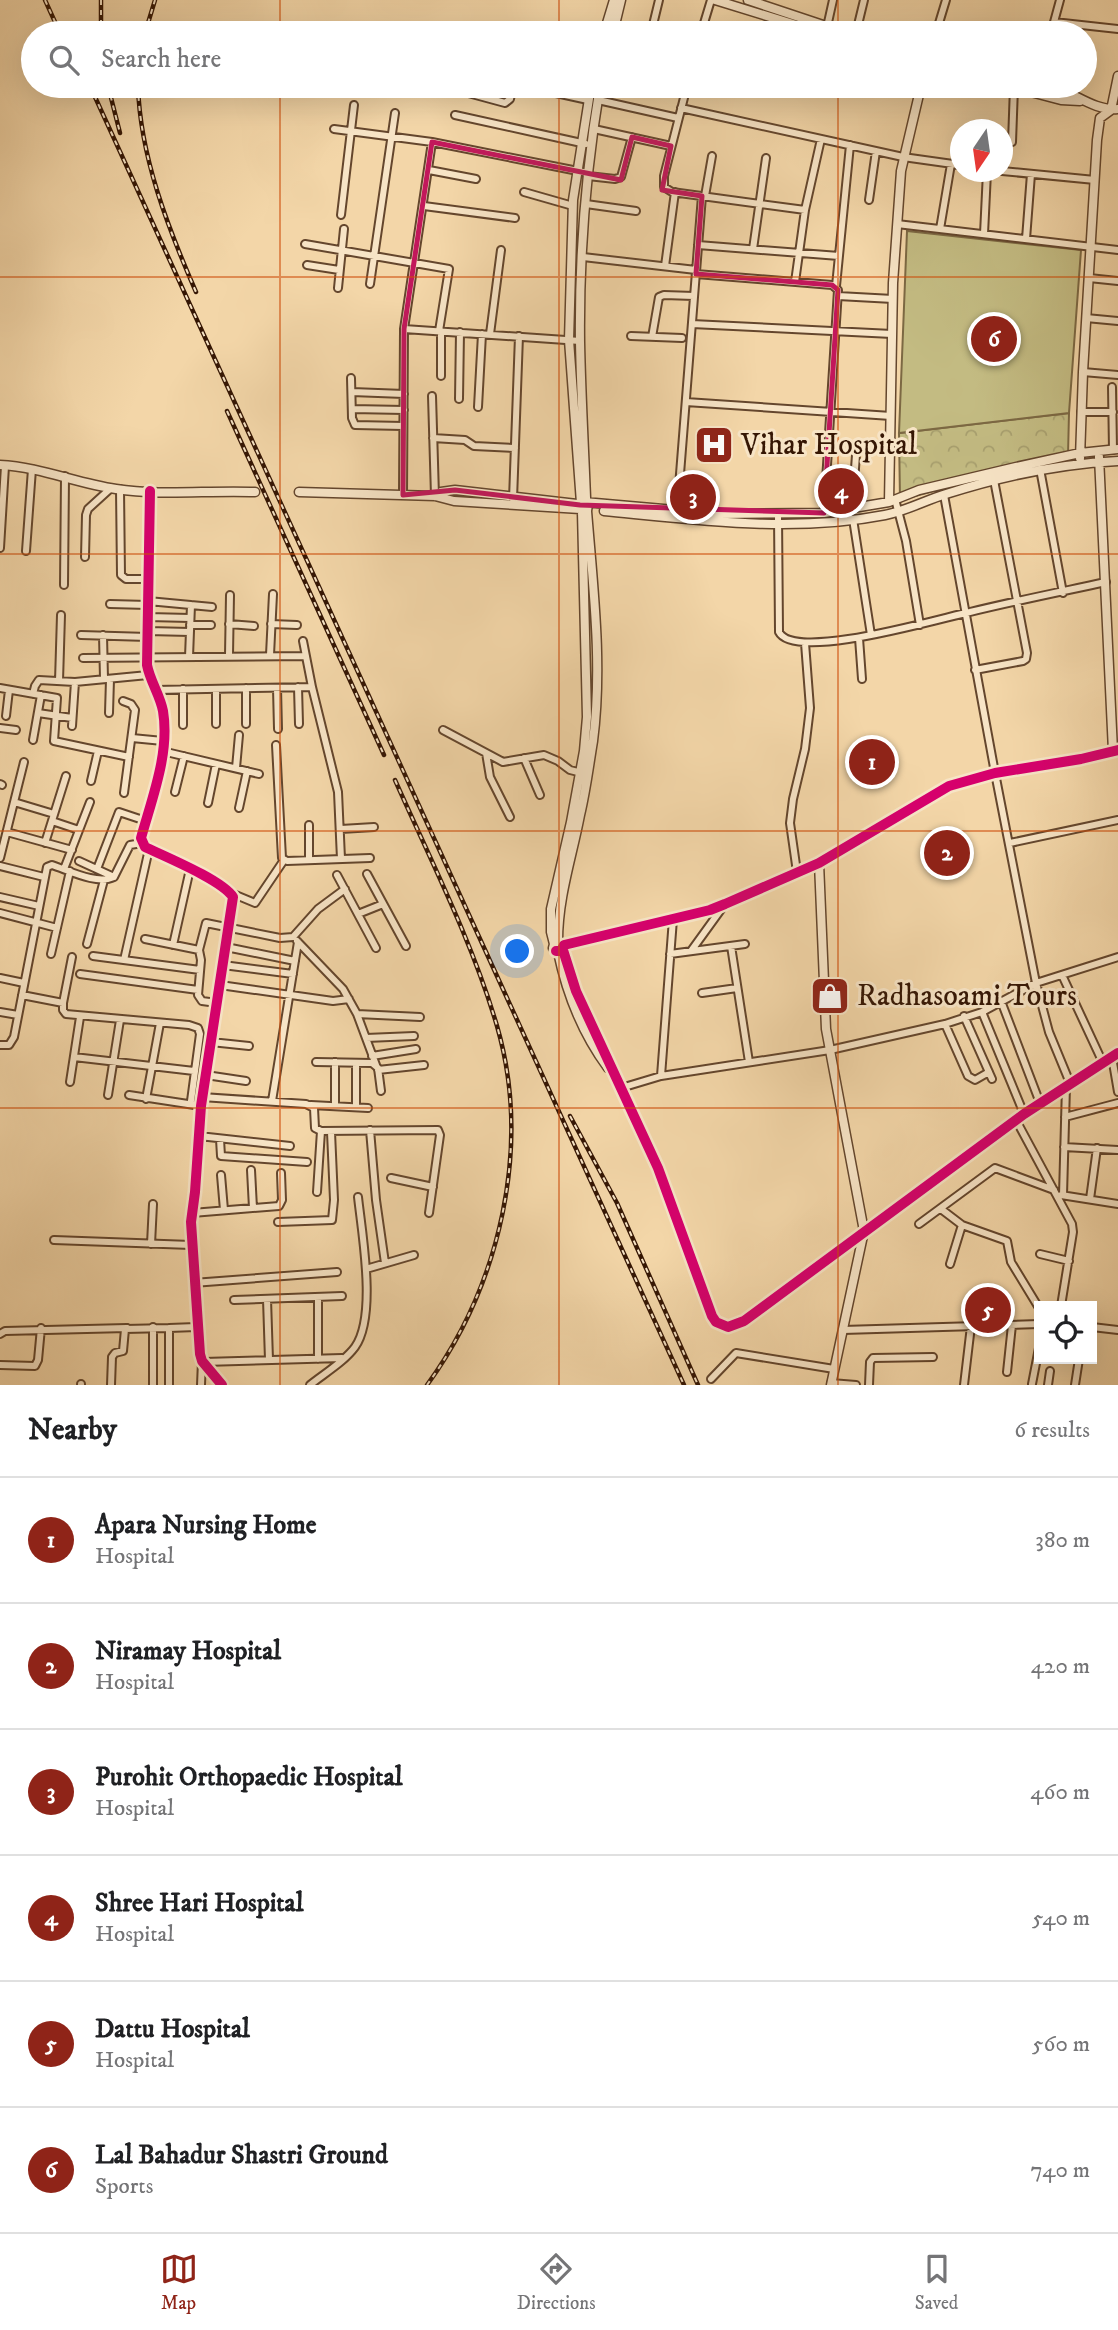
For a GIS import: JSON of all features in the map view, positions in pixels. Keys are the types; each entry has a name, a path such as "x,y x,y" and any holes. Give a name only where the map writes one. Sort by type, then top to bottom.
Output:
{"street":[{"path":"608,21 614,0"},
{"path":"616,21 621,0"},
{"path":"654,21 659,0"},
{"path":"705,21 713,0 791,21"},
{"path":"748,0 775,4 807,21"},
{"path":"827,21 833,0"},
{"path":"859,21 864,0"},
{"path":"940,21 946,0"},
{"path":"1054,21 1060,0"},
{"path":"1097,27 1118,29"},
{"path":"1115,109 1118,76"},
{"path":"487,98 505,103 510,98"},
{"path":"580,98 589,100 576,171 573,206 569,340 596,645 596,707 584,773 581,814 561,895 559,946 576,991 659,1168 712,1316 722,1325 736,1326 744,1321 1020,1117 1115,1055 1118,1092"},
{"path":"684,98 663,183 668,190 805,210"},
{"path":"918,98 904,157 897,224 891,416 892,500 906,541 920,625"},
{"path":"1011,98 1012,119"},
{"path":"1054,98 1078,100"},
{"path":"1072,98 1115,109"},
{"path":"584,507 580,341 588,174 598,100 678,118"},
{"path":"341,215 354,105"},
{"path":"681,108 904,157 950,164"},
{"path":"1080,464 1097,140 1100,118 1115,109"},
{"path":"370,284 395,113"},
{"path":"454,115 592,145"},
{"path":"334,129 432,142 615,179 621,177 632,137"},
{"path":"594,129 671,146"},
{"path":"796,282 805,210 821,139"},
{"path":"403,495 404,329 432,142"},
{"path":"824,513 838,296 836,286 850,145"},
{"path":"869,200 876,151"},
{"path":"677,514 698,245 703,196 712,156"},
{"path":"753,249 766,158"},
{"path":"429,170 476,178"},
{"path":"940,229 950,170"},
{"path":"1013,171 1095,180"},
{"path":"1026,239 1031,174"},
{"path":"984,234 987,182"},
{"path":"524,192 573,206"},
{"path":"665,266 675,192"},
{"path":"586,204 636,211"},
{"path":"424,206 515,218"},
{"path":"897,224 1118,250"},
{"path":"338,288 344,229"},
{"path":"305,244 449,269 440,331 441,376"},
{"path":"698,245 839,256"},
{"path":"490,334 500,250"},
{"path":"583,257 836,286"},
{"path":"307,265 339,270"},
{"path":"1089,278 1118,281"},
{"path":"652,337 661,295 694,296"},
{"path":"838,296 893,299"},
{"path":"1086,318 1118,321"},
{"path":"692,324 892,334"},
{"path":"404,329 580,341"},
{"path":"458,399 460,332"},
{"path":"478,407 482,334"},
{"path":"513,500 519,336"},
{"path":"631,336 682,338"},
{"path":"1083,372 1118,374"},
{"path":"351,378 355,425 403,426"},
{"path":"778,519 852,509 964,478 1080,453 1116,450 1112,387"},
{"path":"352,392 404,394"},
{"path":"432,396 435,496"},
{"path":"686,402 891,416"},
{"path":"352,409 404,410"},
{"path":"1082,412 1113,412"},
{"path":"433,438 465,440 474,446 515,448"},
{"path":"559,946 725,904 819,863 949,786 995,773 1115,751 1098,451"},
{"path":"852,509 856,455"},
{"path":"299,492 435,496 454,501 513,500 677,514 778,519 853,519 898,512 944,495 1040,469 1118,461"},
{"path":"0,548 3,466 32,469 116,489 255,492"},
{"path":"26,551 32,469"},
{"path":"1040,469 1063,593"},
{"path":"64,585 65,477"},
{"path":"975,670 1026,659 1027,653 994,480"},
{"path":"85,557 88,509 116,489"},
{"path":"116,489 121,575 126,579 149,579"},
{"path":"150,491 147,656 148,675 162,709 163,741 142,843 255,903 284,860"},
{"path":"944,495 1036,983 1049,1032 1068,1085 1058,1193"},
{"path":"778,519 779,632 783,638 805,643 859,638 1106,582"},
{"path":"853,519 871,635"},
{"path":"270,655 273,594"},
{"path":"229,655 230,595"},
{"path":"110,604 148,603 212,607"},
{"path":"189,657 191,605"},
{"path":"59,681 61,615"},
{"path":"148,617 190,625 211,625"},
{"path":"229,624 254,626"},
{"path":"271,624 297,625"},
{"path":"81,635 148,634 190,625"},
{"path":"103,635 109,713"},
{"path":"859,638 862,679"},
{"path":"303,641 335,778 341,829 341,859"},
{"path":"797,872 790,823 805,750 810,708 805,643"},
{"path":"83,658 306,656"},
{"path":"33,694 39,680 75,682 148,675"},
{"path":"38,713 72,722 75,682"},
{"path":"298,687 299,724"},
{"path":"156,690 312,687"},
{"path":"0,688 58,700 54,741 129,757"},
{"path":"246,688 246,724"},
{"path":"276,688 278,729"},
{"path":"183,689 183,725"},
{"path":"216,689 216,724"},
{"path":"6,716 9,690"},
{"path":"33,740 41,695"},
{"path":"123,701 131,704 135,710 124,793"},
{"path":"0,728 16,730"},
{"path":"443,730 503,762 544,755 558,761 570,771 584,773"},
{"path":"236,768 239,735"},
{"path":"132,738 163,741"},
{"path":"276,745 281,856 284,860"},
{"path":"91,781 97,751"},
{"path":"162,751 259,774"},
{"path":"486,753 489,777 510,817"},
{"path":"175,792 184,756"},
{"path":"524,758 540,795"},
{"path":"0,858 24,762"},
{"path":"208,803 216,764"},
{"path":"239,808 247,771"},
{"path":"45,842 66,776"},
{"path":"14,802 79,830"},
{"path":"51,954 72,850 90,802"},
{"path":"97,869 118,812 146,821"},
{"path":"1010,843 1118,820"},
{"path":"309,825 310,860"},
{"path":"341,829 374,827"},
{"path":"7,832 72,850"},
{"path":"0,1045 9,1045 12,1042 44,877 49,866 104,880 114,877 130,845 142,843"},
{"path":"124,960 149,849"},
{"path":"284,860 370,858"},
{"path":"79,861 114,877"},
{"path":"819,863 826,1029 864,1231 831,1384 856,1385"},
{"path":"0,866 44,877"},
{"path":"173,945 190,869"},
{"path":"367,873 406,946"},
{"path":"337,875 376,948"},
{"path":"87,944 104,880"},
{"path":"272,1101 295,961 296,939 317,908 345,890"},
{"path":"201,1385 203,1361 196,1327 191,1245 192,1213 202,1097 233,902 231,892"},
{"path":"0,897 38,906"},
{"path":"358,914 383,904"},
{"path":"691,952 725,904"},
{"path":"0,913 57,928"},
{"path":"662,1076 673,919"},
{"path":"217,1003 199,998 199,950 206,923 296,939 343,989 349,999 377,1068 381,1091"},
{"path":"145,939 199,950"},
{"path":"670,954 745,944"},
{"path":"731,946 749,1062"},
{"path":"226,947 295,961"},
{"path":"93,956 200,970"},
{"path":"72,957 63,1003 66,1014 198,1028 200,1034 191,1101"},
{"path":"621,1088 662,1076 830,1050 945,1024 982,1012 1036,983 1118,957"},
{"path":"223,965 293,974"},
{"path":"79,974 198,990"},
{"path":"1062,975 1103,1063"},
{"path":"0,978 24,983"},
{"path":"220,985 333,1001 349,999"},
{"path":"702,993 737,988"},
{"path":"22,995 63,1003"},
{"path":"1001,1002 1040,1103"},
{"path":"0,1012 18,1015"},
{"path":"982,1012 1020,1117 1072,1224 1062,1301"},
{"path":"357,1014 420,1017"},
{"path":"945,1024 968,1076 975,1080 990,1076 964,1016"},
{"path":"70,1082 80,1017"},
{"path":"108,1095 120,1020"},
{"path":"146,1099 160,1023"},
{"path":"366,1038 414,1036"},
{"path":"211,1042 249,1046"},
{"path":"372,1056 416,1049"},
{"path":"74,1057 194,1071"},
{"path":"316,1062 356,1063 377,1068 424,1065"},
{"path":"335,1062 335,1106"},
{"path":"356,1063 356,1107"},
{"path":"206,1075 246,1081"},
{"path":"129,1095 201,1106"},
{"path":"202,1097 368,1108"},
{"path":"1065,1117 1118,1103"},
{"path":"309,1105 314,1108 315,1128 321,1131 438,1130 440,1135 429,1213"},
{"path":"370,1130 385,1264"},
{"path":"317,1192 321,1131"},
{"path":"278,1222 332,1220 334,1200 331,1132"},
{"path":"199,1136 289,1146"},
{"path":"220,1139 221,1156 307,1162"},
{"path":"1064,1146 1118,1150"},
{"path":"1090,1199 1097,1148"},
{"path":"919,1224 995,1168 1058,1193 1118,1204 1118,1195"},
{"path":"251,1170 253,1208"},
{"path":"192,1213 275,1207 281,1204 281,1173"},
{"path":"221,1175 225,1210"},
{"path":"391,1178 433,1187"},
{"path":"310,1385 354,1348 362,1331 367,1289 358,1197"},
{"path":"150,1244 153,1205"},
{"path":"942,1209 962,1225 1007,1241 1011,1262 1035,1301"},
{"path":"950,1264 962,1225"},
{"path":"54,1240 191,1245"},
{"path":"1040,1254 1069,1261"},
{"path":"366,1269 414,1255"},
{"path":"193,1283 337,1272"},
{"path":"234,1300 342,1296"},
{"path":"318,1297 318,1359"},
{"path":"267,1299 269,1360"},
{"path":"843,1330 1034,1324"},
{"path":"1007,1373 1012,1325"},
{"path":"964,1385 971,1326"},
{"path":"153,1327 153,1385"},
{"path":"0,1334 5,1331 41,1328 196,1327"},
{"path":"0,1365 35,1366 41,1328"},
{"path":"111,1385 112,1357 123,1350 124,1332 127,1328"},
{"path":"169,1328 169,1385"},
{"path":"1097,1328 1118,1330"},
{"path":"711,1379 736,1353 834,1369"},
{"path":"869,1385 870,1362 873,1358 933,1357"},
{"path":"203,1361 344,1358"},
{"path":"203,1361 222,1385"},
{"path":"1032,1384 1036,1364"},
{"path":"1075,1385 1078,1364"},
{"path":"1048,1385 1050,1371"}],"highlighted area":[{"path":"632,137 671,146 662,190 702,196 696,274 832,285 838,290 824,513 580,505 455,490 403,495 404,329 432,142 621,180"}],"green space":[{"path":"907,231 1081,250 1069,413 899,433"},
{"path":"1069,413 1068,456 900,500 899,433"}],"railway":[{"path":"45,0 55,21"},
{"path":"101,0 101,21"},
{"path":"149,21 155,0"},
{"path":"95,98 684,1385"},
{"path":"111,98 120,133"},
{"path":"139,98 144,139 157,191 196,292"},
{"path":"227,411 384,755"},
{"path":"395,780 450,902 487,994 507,1072 511,1119 509,1166 502,1213 490,1259 474,1304 427,1385"},
{"path":"570,1116 617,1203 698,1385"}],"cycle path":[{"path":"150,491 147,665 162,705 165,727 159,775 141,838 145,847 206,876 233,897 201,1106 191,1222 200,1354 202,1361 222,1385"},
{"path":"556,951 561,951 564,945 710,910 725,904 819,863 949,786 995,773 1118,750"},
{"path":"563,950 576,991 658,1168 712,1316 716,1322 728,1327 744,1321 1024,1114 1118,1053"}],"place":[{"name":"Lal Bahadur Shastri Ground","path":"994,339"},
{"name":"Vihar Hospital","path":"714,445"},
{"name":"Shree Hari Hospital","path":"841,491"},
{"name":"Purohit Orthopaedic Hospital","path":"693,497"},
{"name":"Apara Nursing Home","path":"872,762"},
{"name":"Niramay Hospital","path":"947,853"},
{"name":"Radhasoami Tours","path":"830,996"},
{"name":"Dattu Hospital","path":"988,1310"}]}
